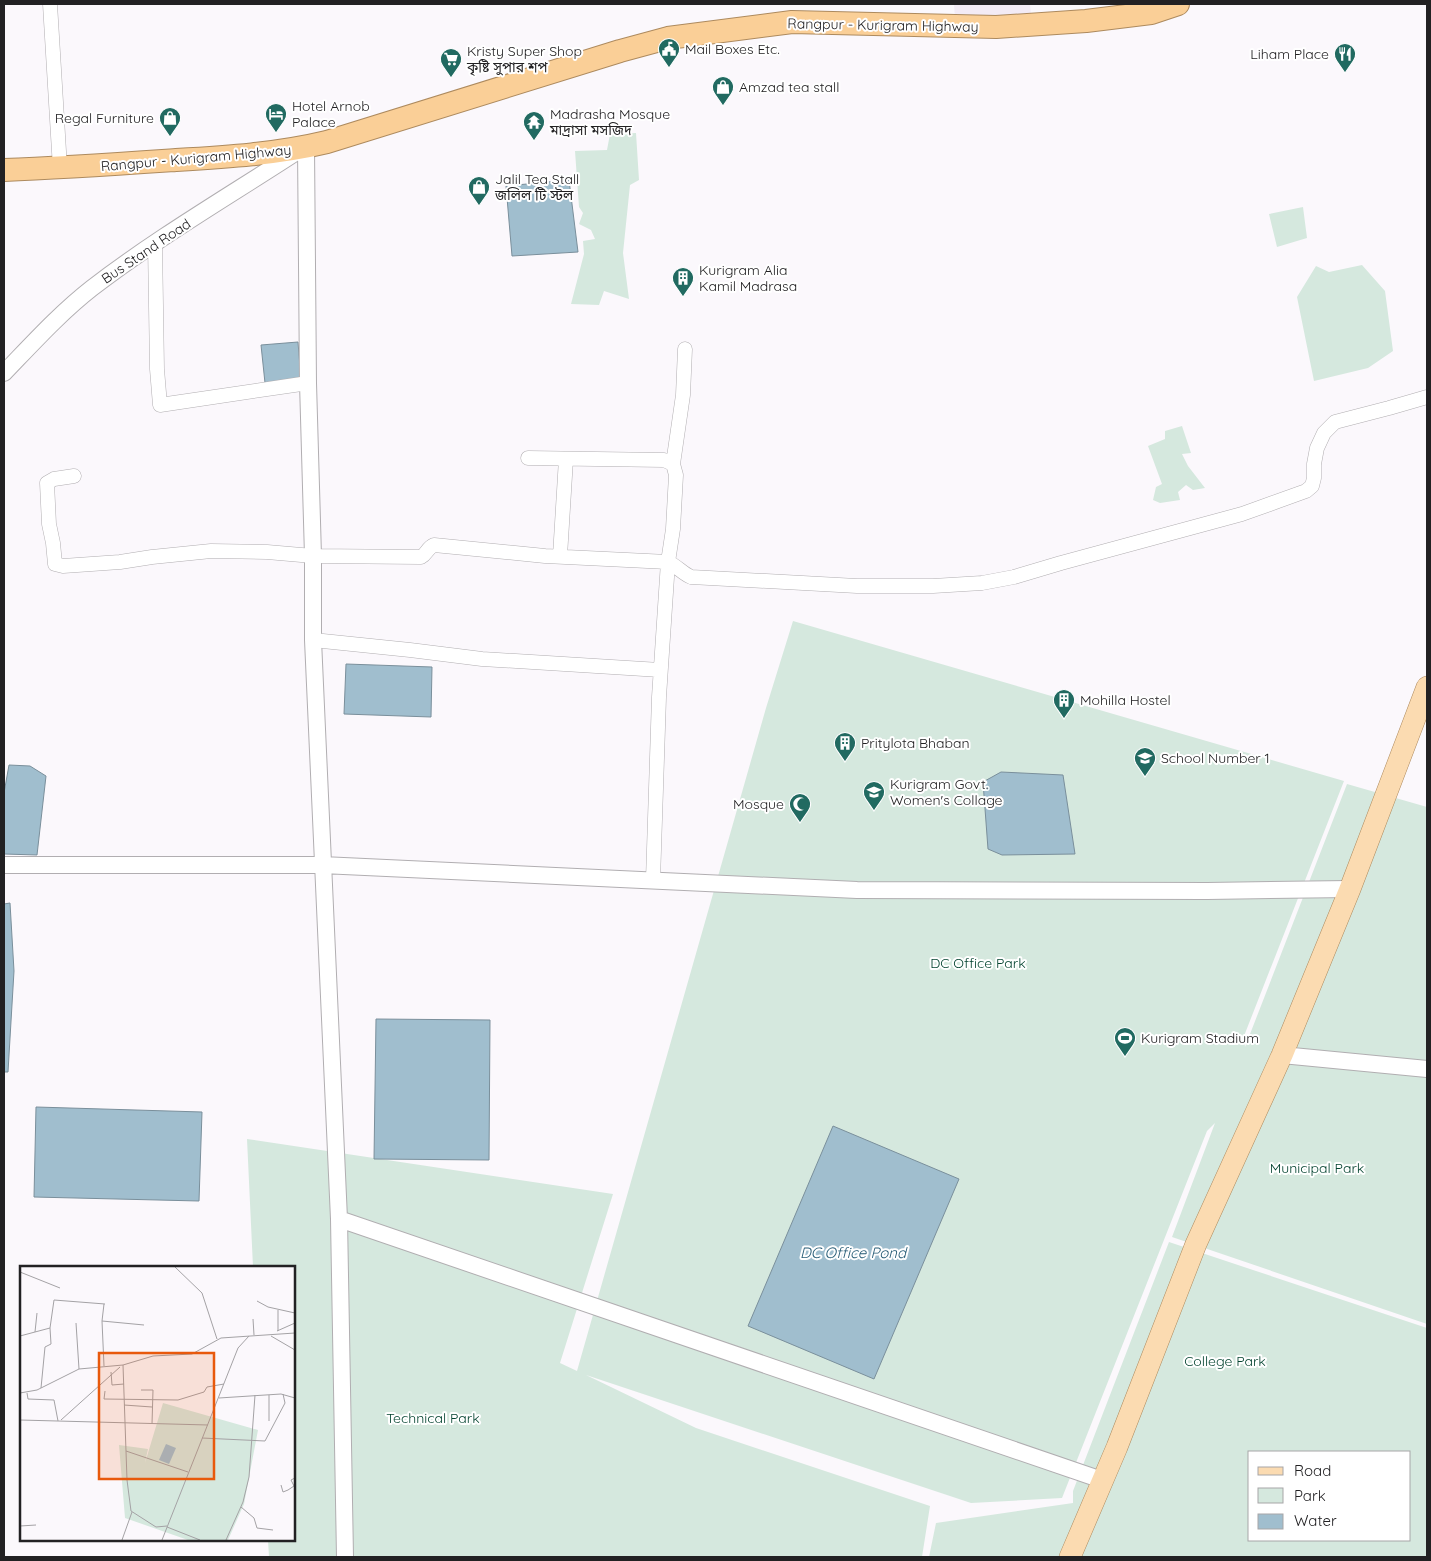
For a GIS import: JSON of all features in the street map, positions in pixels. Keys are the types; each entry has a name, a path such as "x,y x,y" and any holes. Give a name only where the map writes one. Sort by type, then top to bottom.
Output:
{"highway":[{"name":"Rangpur - Kurigram Highway","path":"4,170 60,168 272,153 304,148 668,38 792,22 996,27 1086,21 1151,12 1178,4"}],"main road":[{"path":"1070,1557 1117,1447 1196,1244 1282,1055 1350,890 1427,687"}],"street":[{"path":"50,4 60,168"},
{"path":"304,148 308,383 314,556 313,640 339,1219 345,1557"},
{"name":"Bus Stand Road","path":"4,373 56,319 91,289 155,243 304,148"},
{"path":"155,243 156,369 160,405 308,383"},
{"path":"653,880 660,670 668,562 673,529 676,475 674,464 683,395 685,350"},
{"path":"74,476 47,483 49,524 55,564 63,566 120,562 211,551 266,552 314,556 421,557 425,555 429,547 434,545 560,556 668,562 691,577 857,586 933,586 982,583 1014,577 1242,514 1306,491 1312,486 1314,464 1324,433 1335,422 1427,397"},
{"path":"528,458 664,460 674,464"},
{"path":"560,556 570,459"},
{"path":"313,640 482,659 660,670"},
{"path":"4,865 322,865 857,890 1350,890"},
{"path":"1282,1055 1427,1069"},
{"path":"339,1219 1102,1480"}],"shaded area":[{"path":"954,4 1030,4 1031,16 955,21"}],"green space":[{"path":"636,133 639,180 630,185 623,253 629,299 604,291 599,305 571,304 584,254 583,241 595,239 591,230 579,224 583,213 579,207 575,151 607,150 610,134"},
{"path":"1303,207 1307,238 1277,247 1269,214"},
{"path":"1362,265 1385,291 1393,351 1368,368 1314,381 1297,297 1316,266 1329,272"},
{"path":"1182,426 1191,453 1182,454 1188,466 1205,488 1193,490 1186,485 1178,492 1180,500 1160,503 1153,500 1156,487 1162,484 1148,446 1165,439 1165,431"},
{"name":"DC Office Park","path":"793,621 1344,781 1244,1036 1245,1047 1347,784 1427,807 1427,1324 1172,1237 1215,1123 1207,1131 1062,1498 971,1503 586,1375 696,1428 930,1506 922,1557 269,1557 268,1541 295,1541 295,1266 253,1266 247,1139 613,1194 560,1363 577,1371 766,708"},
{"name":"College Park","path":"1169,1242 1427,1328 1427,1557 929,1557 936,1523 1073,1503 1073,1491"}],"water":[{"path":"569,180 578,252 512,256 506,186"},
{"path":"298,342 301,380 265,383 261,345"},
{"path":"346,664 432,667 431,717 344,714"},
{"path":"9,765 30,766 46,776 37,855 4,854 4,793"},
{"path":"1001,772 1063,775 1075,854 1002,855 988,849 983,782"},
{"path":"10,903 14,971 8,1072 4,1072 4,904"},
{"path":"376,1019 490,1020 489,1160 374,1159"},
{"path":"36,1107 202,1112 199,1201 34,1197"},
{"name":"DC Office Pond","path":"833,1126 959,1179 874,1379 748,1326"}],"place":[{"name":"Mail Boxes Etc.","path":"669,68"},
{"name":"Liham Place","path":"1345,73"},
{"name":"Kristy Super Shop কৃষ্টি সুপার শপ","path":"451,78"},
{"name":"Amzad tea stall","path":"723,106"},
{"name":"Hotel Arnob Palace","path":"276,133"},
{"name":"Regal Furniture","path":"170,137"},
{"name":"Madrasha Mosque মাদ্রাসা মসজিদ","path":"534,141"},
{"name":"Jalil Tea Stall জলিল টি স্টল","path":"479,206"},
{"name":"Kurigram Alia Kamil Madrasa","path":"683,297"},
{"name":"Mohilla Hostel","path":"1064,719"},
{"name":"Pritylota Bhaban","path":"845,762"},
{"name":"School Number 1","path":"1145,777"},
{"name":"Kurigram Govt. Women's Collage","path":"874,811"},
{"name":"Mosque","path":"800,823"},
{"name":"Kurigram Stadium","path":"1125,1057"}],"park label":[{"name":"Municipal Park","path":"1317,1168"},
{"name":"Technical Park","path":"433,1418"}]}
